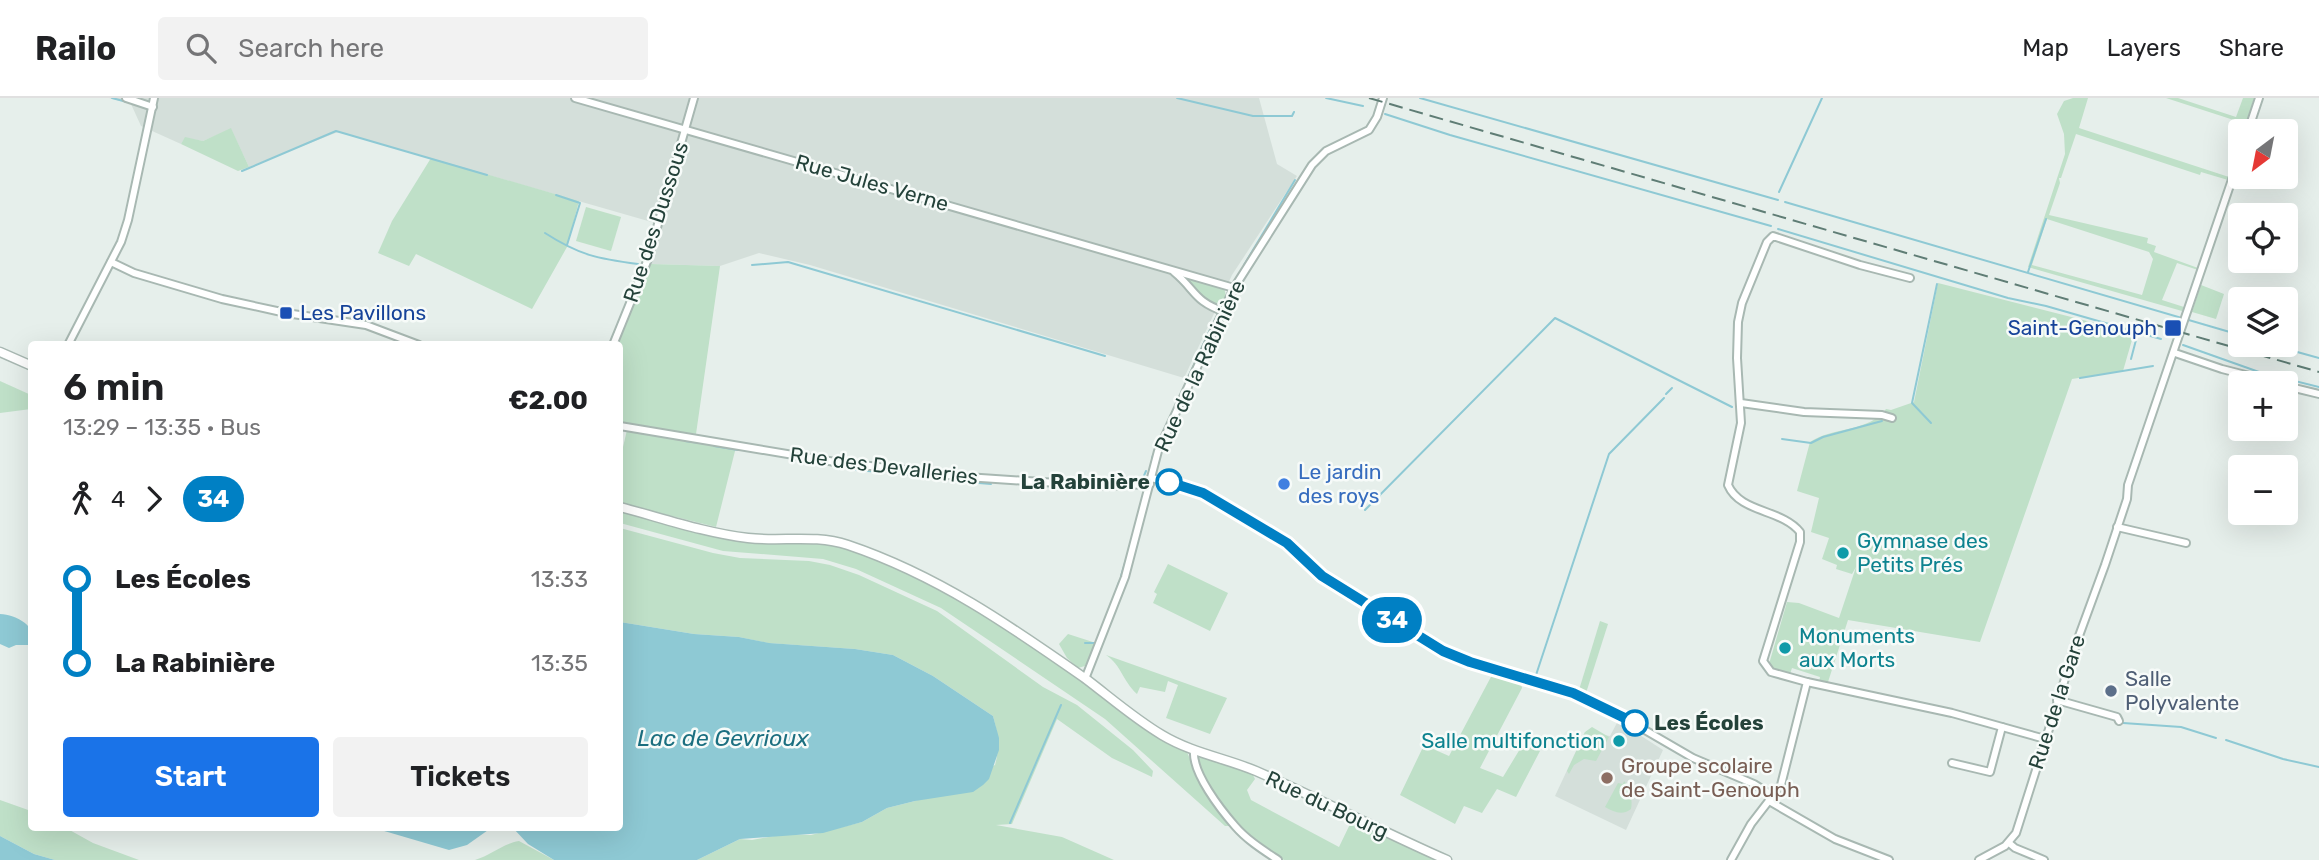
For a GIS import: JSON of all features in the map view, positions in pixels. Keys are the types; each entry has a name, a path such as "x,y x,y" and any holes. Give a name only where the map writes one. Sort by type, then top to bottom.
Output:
{"street":[{"path":"126,98 153,107"},
{"path":"70,341 121,242 155,98"},
{"name":"Rue Jules Verne","path":"575,98 1234,289"},
{"name":"Rue des Dussous","path":"615,341 648,260 694,98"},
{"name":"Rue de la Rabinière","path":"1085,679 1125,577 1158,451 1234,289 1312,165 1326,151 1368,131 1377,117 1383,98"},
{"path":"2252,119 2259,98"},
{"name":"Rue de la Gare","path":"2009,843 2016,832 2057,700 2127,499 2128,485 2229,189"},
{"path":"1910,278 1771,236 1740,309 1737,343 1741,403 1739,439 1729,479 1730,489 1742,500 1792,524 1801,537 1763,661 1771,672 1807,682 1952,713 2045,739"},
{"path":"111,262 134,273 222,299 286,313 366,325 403,341"},
{"path":"1170,269 1184,281 1197,299 1225,312"},
{"path":"0,352 28,364"},
{"path":"2175,353 2230,371"},
{"path":"2298,389 2319,394"},
{"path":"1741,403 1795,411 1882,415 1892,418"},
{"name":"Rue des Devalleries","path":"623,427 835,463 966,477 1103,486 1151,481 1203,493 1287,543 1322,576 1443,651 1593,701 1693,758 1754,784 1771,799"},
{"name":"Rue du Bourg","path":"623,508 731,535 812,538 847,545 928,578 962,595 1085,679 1148,726 1194,751 1244,766 1447,860"},
{"path":"2117,527 2186,543"},
{"path":"1731,860 1751,824 1784,777 1807,682"},
{"path":"2057,700 2117,717 2119,721"},
{"path":"1952,763 1990,772 2002,727"},
{"path":"1194,751 1194,763 1199,774 1235,826 1278,860"},
{"path":"1771,799 1835,839 1888,860"},
{"path":"1979,860 2009,843 2044,860"}],"shaded area":[{"path":"109,98 1259,98 1277,164 1297,176 1232,275 1184,378 810,265 759,253 720,266 651,264 662,225 338,132 249,167 231,129 203,141 185,138 181,144 141,126 131,104"},
{"name":"Groupe scolaire de Saint-Genouph","path":"1618,721 1663,750 1626,830 1555,796 1585,732 1610,736"}],"green space":[{"path":"2088,98 2079,128 2228,177 2228,180 2201,172 2200,175 2076,134 2059,178 2060,183 2049,215 2148,238 2147,243 2156,246 2154,252 2198,268 2177,263 2162,300 2184,307 2182,311 2028,267 2065,154 2064,134 2057,114 2064,101","holes":["2047,219 2149,252 2153,259 2142,295 2032,265"]},
{"path":"2166,98 2178,98 2236,117 2243,98 2254,98 2248,119 2231,119"},
{"path":"231,128 249,167 238,171 181,144 185,137 203,141"},
{"path":"431,158 579,201 567,247 532,309 416,254 409,266 378,253 392,221"},
{"path":"586,207 621,217 611,251 576,241"},
{"path":"651,264 720,266 696,434 623,423 623,341 619,341"},
{"path":"1184,276 1223,287 1226,296 1224,301 1216,306 1197,295"},
{"path":"1938,283 2134,333 2123,371 2072,379 1980,642 1848,620 1828,682 1819,682 1820,677 1792,668 1790,674 1770,667 1787,602 1799,603 1839,618 1856,567 1852,574 1836,569 1837,565 1822,559 1829,538 1811,532 1819,498 1797,491 1810,442 1861,426 1886,409 1891,410 1914,402"},
{"path":"2201,285 2224,294 2216,319 2192,312"},
{"path":"0,381 28,394 28,409 0,413"},
{"path":"627,430 736,447 716,527 623,504 623,447"},
{"path":"623,512 728,540 831,545 888,564 931,584 1014,632 1171,744 1187,752 1197,776 1230,826 1225,826 1105,719 941,608 856,569 823,559 723,551 623,524"},
{"path":"623,529 740,558 809,561 830,565 859,575 937,611 1043,687 1077,705 1133,750 1153,771 1152,777 1112,758 1057,719 1012,824 996,825 1062,837 1114,860 697,860 740,839 752,840 785,834 811,835 862,822 887,808 915,801 995,765 998,746 993,716 933,676 893,655 694,634 623,622"},
{"path":"1168,564 1228,593 1210,631 1153,603 1157,594 1154,592"},
{"path":"1600,621 1608,624 1586,693 1579,690"},
{"path":"1068,634 1096,643 1085,666 1078,668 1067,658 1059,644"},
{"path":"1106,655 1227,698 1210,734 1166,718 1178,685 1168,681 1165,692 1140,687 1137,694"},
{"path":"1493,673 1520,680 1522,688 1480,768 1503,777 1523,744 1540,751 1516,797 1497,789 1482,813 1464,806 1455,824 1400,795 1424,745 1449,756"},
{"path":"1592,727 1609,737 1596,761 1584,759 1574,765 1569,774 1567,771 1585,732"},
{"path":"1198,758 1252,773 1255,779 1247,790 1251,800 1339,847 1352,820 1437,860 1284,860 1233,819 1201,777"},
{"path":"1624,781 1632,802 1631,809 1615,812 1605,807 1618,783 1623,784"},
{"path":"0,800 28,810 28,831 71,831 93,843 139,860 55,860 34,854 0,836"},
{"path":"519,841 554,860 475,860 507,845"}],"water":[{"path":"0,614 19,619 28,626 28,645 9,648 0,644"},
{"name":"Lac de Gevrioux","path":"623,622 694,634 893,655 933,676 993,716 999,738 999,750 989,779 973,792 887,808 862,822 823,833 740,839 697,860 554,860 528,844 516,831 623,831"},
{"path":"384,831 487,831 467,845 449,850"},
{"path":"0,836 34,854 55,860 0,860"}],"waterway":[{"path":"112,98 127,102"},
{"path":"1177,98 1253,116 1292,116 1294,112"},
{"path":"1326,98 1363,106"},
{"path":"1420,98 1778,200"},
{"path":"1779,192 1822,98"},
{"path":"1385,114 1771,226"},
{"path":"242,171 336,131 487,175"},
{"path":"1244,265 1295,180"},
{"path":"556,195 580,203 567,245"},
{"path":"1785,202 2228,331"},
{"path":"2028,272 2046,219"},
{"path":"1778,229 2008,298 2046,306 2161,339"},
{"path":"545,233 589,255 638,264"},
{"path":"752,265 788,262 1105,356"},
{"path":"1931,423 1912,403 1937,284"},
{"path":"1213,324 1217,316"},
{"path":"1365,510 1555,318 1732,407"},
{"path":"1198,356 1210,330"},
{"path":"2131,359 2136,340"},
{"path":"2183,345 2259,372 2319,387"},
{"path":"2298,352 2319,358"},
{"path":"1187,380 1195,363"},
{"path":"2080,378 2153,366"},
{"path":"1666,394 1672,388"},
{"path":"1536,675 1609,454 1664,398"},
{"path":"1782,439 1811,443 1823,437 1882,421"},
{"path":"685,441 708,444"},
{"path":"714,446 738,450"},
{"path":"1152,458 1156,449"},
{"path":"856,470 880,472"},
{"path":"1143,478 1146,471"},
{"path":"890,472 913,475"},
{"path":"921,476 942,479"},
{"path":"952,480 974,483"},
{"path":"979,483 991,484"},
{"path":"1079,489 1099,489"},
{"path":"1121,576 1132,540"},
{"path":"1111,605 1119,582"},
{"path":"1085,643 1097,643"},
{"path":"1010,823 1061,705"},
{"path":"2123,723 2181,727 2216,738"},
{"path":"2226,740 2283,759 2319,767"}],"railway":[{"path":"1369,98 2319,372"}],"bus line":[{"name":"34","path":"1169,482 1203,493 1287,543 1316,572 1443,651 1470,662 1573,693 1635,723"}],"place":[{"name":"Les Pavillons","path":"286,313"},
{"name":"Saint-Genouph","path":"2173,328"},
{"name":"La Rabinière","path":"1169,482"},
{"name":"Le jardin des roys","path":"1284,484"},
{"name":"Gymnase des Petits Prés","path":"1843,553"},
{"name":"Monuments aux Morts","path":"1785,648"},
{"name":"Salle Polyvalente","path":"2111,691"},
{"name":"Les Écoles","path":"1635,723"},
{"name":"Salle multifonction","path":"1619,741"},
{"name":"Groupe scolaire de Saint-Genouph","path":"1607,778"}]}
